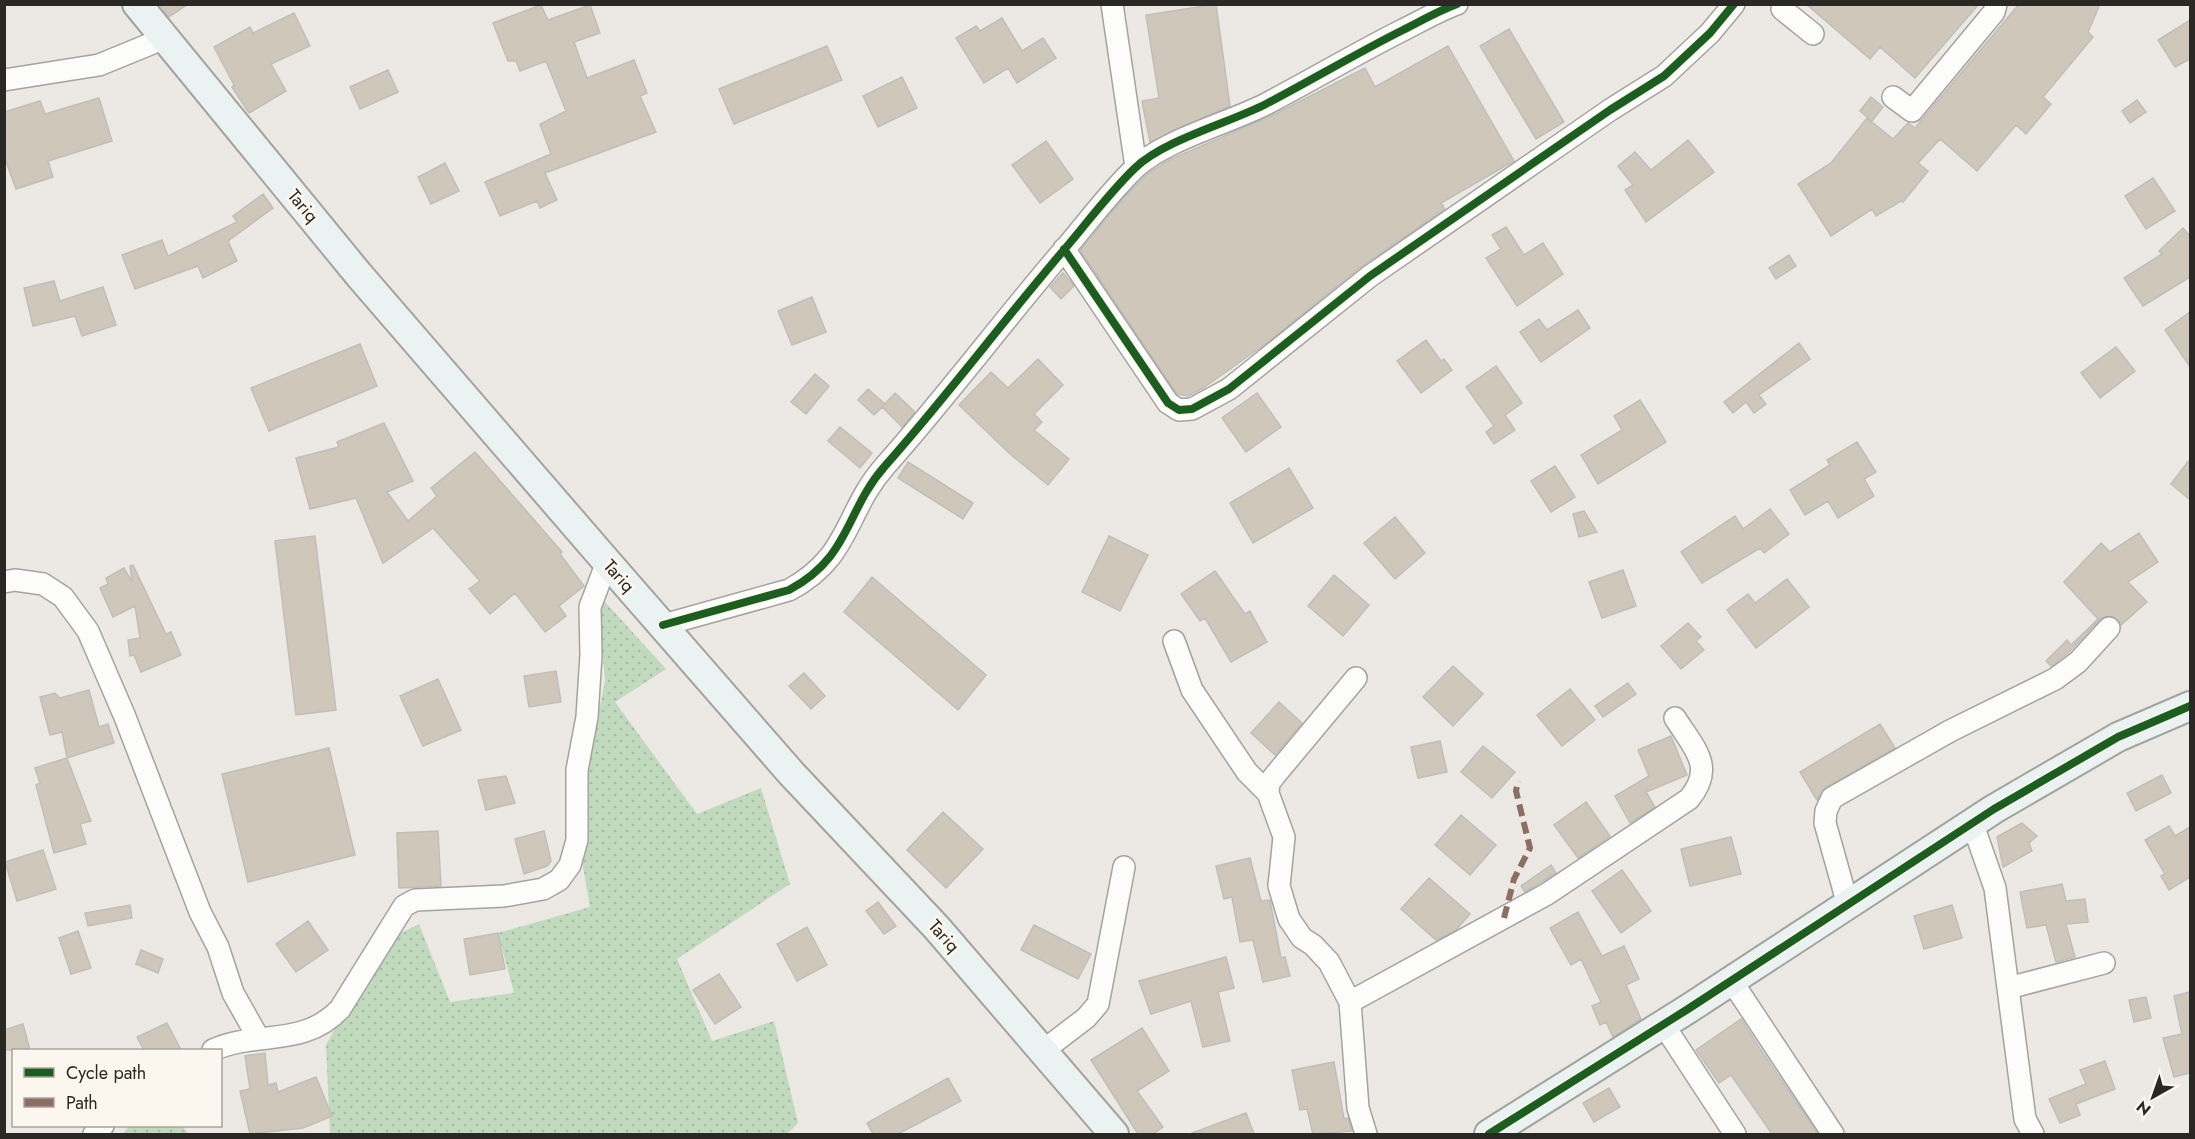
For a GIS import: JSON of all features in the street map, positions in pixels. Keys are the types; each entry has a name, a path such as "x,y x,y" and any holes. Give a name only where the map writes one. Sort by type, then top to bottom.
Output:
{"main road":[{"name":"Tariq","path":"137,4 359,275 607,562 791,773 937,928 1114,1134"},
{"path":"1506,1130 1663,1024 1973,825 1994,809 2087,754 2188,711"}],"street":[{"path":"1112,4 1136,167"},
{"path":"663,625 789,590 805,581 825,563 840,544 858,507 882,469 1064,249 1136,167 1173,145 1269,102 1360,52 1457,4"},
{"path":"1064,249 1168,403 1179,410 1192,409 1228,389 1370,276 1664,76 1710,33 1734,4"},
{"path":"1785,4 1782,9 1813,34"},
{"path":"1893,97 1911,111 1994,12 1996,4"},
{"path":"4,80 99,65 165,38"},
{"path":"217,1049 259,1039 306,1033 327,1023 340,1009 404,906 410,903 430,898 447,900 493,897 543,889 559,880 570,865 577,840 577,770 587,717 591,655 590,607 607,562"},
{"path":"4,582 15,580 43,584 63,597 88,631 125,717 188,882 218,947 233,993 259,1039"},
{"path":"1848,905 1825,823 1826,811 1832,798 1950,731 2055,679 2078,662 2109,628"},
{"path":"1174,641 1192,690 1247,772 1268,793 1284,837 1279,886 1289,919 1302,938 1313,945 1329,962 1350,1002 1358,1108 1366,1134"},
{"path":"1268,793 1269,783 1356,678"},
{"path":"1350,1002 1547,894 1689,799 1702,780 1701,759 1676,718"},
{"path":"1973,825 1995,888 2025,1119 2033,1134"},
{"path":"1044,1050 1086,1018 1098,1004 1124,867"},
{"path":"2008,988 2104,963"},
{"path":"1731,980 1833,1134"},
{"path":"1663,1024 1735,1134"}],"green space":[{"path":"597,593 666,669 615,702 697,814 761,788 790,884 677,959 712,1041 774,1021 798,1123 787,1134 330,1134 326,1045 381,943 419,924 450,1002 514,993 498,933 590,907 576,827 605,681"},
{"path":"128,1127 183,1127 189,1134 123,1134"}],"building":[{"path":"159,4 188,4 169,17"},
{"path":"1216,4 1230,106 1150,142 1142,101 1159,98 1146,15"},
{"path":"1806,4 1979,4 1915,78 1880,47 1870,59"},
{"path":"2019,4 2100,4 2088,32 2093,37 2043,97 2051,104 2026,134 2016,125 1977,171 1940,139 1918,163 1928,171 1903,202 1901,201 1876,216 1872,209 1831,236 1798,184 1831,163 1867,118 1893,139 1908,123 1915,128"},
{"path":"541,5 548,20 590,5 600,33 574,42 587,78 634,60 647,93 640,96 656,132 545,173 557,200 540,208 537,201 500,216 485,182 551,154 540,124 566,111 546,61 520,71 516,61 508,61 493,23"},
{"path":"294,13 310,46 271,64 286,91 249,113 232,87 234,85 214,47 250,27 253,33"},
{"path":"1002,18 1022,51 1043,38 1056,58 1017,83 1008,68 984,83 956,38 976,26 980,31"},
{"path":"2190,20 2190,59 2175,67 2158,40"},
{"path":"1509,29 1564,122 1536,139 1480,46"},
{"path":"827,46 842,80 734,124 719,89"},
{"path":"1448,46 1514,161 1441,203 1445,209 1362,266 1264,345 1203,388 1188,396 1177,394 1080,250 1127,194 1150,172 1169,160 1271,116 1365,68 1375,87"},
{"path":"388,70 398,92 360,109 350,87"},
{"path":"902,77 917,108 878,127 863,96"},
{"path":"1871,97 1883,107 1872,121 1860,111"},
{"path":"99,98 112,141 48,161 53,177 16,189 4,156 4,112 40,101 45,114"},
{"path":"2137,100 2146,112 2130,123 2122,111"},
{"path":"1688,140 1714,172 1646,222 1625,190 1633,185 1618,166 1635,152 1651,170"},
{"path":"1046,141 1073,179 1040,203 1012,165"},
{"path":"445,163 459,191 431,204 418,177"},
{"path":"2153,178 2175,211 2146,229 2125,196"},
{"path":"263,194 273,208 228,241 237,261 203,278 198,266 135,289 122,255 162,240 168,256 237,222 233,216"},
{"path":"1506,227 1524,255 1543,243 1563,274 1517,306 1486,258 1501,249 1492,235"},
{"path":"2183,228 2190,236 2190,277 2143,306 2124,278 2162,254 2159,251"},
{"path":"1789,255 1796,266 1776,279 1769,268"},
{"path":"1063,273 1074,286 1061,299 1050,287"},
{"path":"54,281 60,301 103,287 116,325 82,336 75,316 33,326 24,288"},
{"path":"812,297 826,332 792,345 778,311"},
{"path":"1578,310 1590,328 1541,362 1520,332 1539,319 1547,330"},
{"path":"2190,312 2190,367 2165,330"},
{"path":"1426,340 1441,361 1444,359 1452,370 1421,393 1397,361"},
{"path":"1799,343 1810,359 1759,395 1766,404 1754,413 1746,402 1733,413 1724,402"},
{"path":"360,344 377,386 269,431 251,388"},
{"path":"2116,347 2135,371 2100,398 2081,373"},
{"path":"1038,359 1063,385 1034,414 1042,422 1034,430 1069,459 1048,485 1010,454 959,405 991,372 1008,388"},
{"path":"1496,366 1522,403 1505,415 1515,430 1494,444 1486,432 1494,426 1466,387"},
{"path":"815,374 829,386 806,414 791,402"},
{"path":"868,389 885,404 874,415 858,400"},
{"path":"895,393 915,412 902,427 882,407"},
{"path":"1257,393 1281,427 1246,452 1222,418"},
{"path":"1640,400 1666,442 1598,484 1581,455 1622,430 1614,416"},
{"path":"384,423 413,481 387,492 408,521 437,496 431,488 475,452 562,552 560,554 584,586 559,606 566,616 545,632 515,593 490,614 469,589 480,581 433,528 383,563 356,498 310,509 296,458 339,447 337,442"},
{"path":"840,427 872,453 860,468 828,441"},
{"path":"1857,442 1876,472 1864,479 1874,496 1838,518 1828,501 1805,515 1790,490 1830,465 1827,460"},
{"path":"2190,459 2190,500 2171,484"},
{"path":"908,462 973,503 963,519 898,478"},
{"path":"1555,466 1575,497 1551,512 1531,481"},
{"path":"1289,468 1313,508 1253,543 1230,503"},
{"path":"1770,509 1789,534 1764,553 1760,548 1702,583 1681,552 1735,516 1743,529"},
{"path":"1584,511 1597,532 1579,537 1573,514"},
{"path":"1395,517 1425,553 1395,579 1364,543"},
{"path":"2139,533 2158,562 2128,582 2147,602 2121,625 2112,616 2100,619 2069,652 2051,666 2046,661 2067,640 2071,645 2098,619 2064,582 2101,543 2110,552"},
{"path":"315,536 336,710 296,715 275,541"},
{"path":"1109,536 1148,555 1120,611 1082,592"},
{"path":"133,565 166,634 171,632 181,655 141,672 134,655 130,656 128,640 140,638 135,606 113,617 100,588 108,584 106,578 124,568 132,582 130,566"},
{"path":"1623,570 1636,606 1602,618 1589,582"},
{"path":"1215,571 1245,614 1250,611 1267,642 1231,662 1205,618 1200,621 1181,594"},
{"path":"1334,575 1369,605 1343,636 1308,606"},
{"path":"872,577 986,675 958,710 844,612"},
{"path":"1787,579 1809,607 1756,648 1727,610 1748,594 1755,603"},
{"path":"1688,623 1701,637 1696,641 1704,650 1681,669 1661,646"},
{"path":"1453,666 1483,694 1453,726 1423,697"},
{"path":"556,671 561,702 529,707 524,676"},
{"path":"804,673 825,696 811,709 789,686"},
{"path":"438,679 461,730 423,746 400,696"},
{"path":"1628,683 1636,694 1603,717 1595,706"},
{"path":"1570,689 1595,720 1562,746 1537,715"},
{"path":"89,690 99,727 108,724 114,743 67,758 62,732 50,735 40,697 55,693 60,698"},
{"path":"1279,702 1302,723 1275,755 1251,733"},
{"path":"1880,724 1895,748 1826,787 1817,800 1800,772"},
{"path":"1671,736 1687,775 1646,792 1655,807 1630,823 1615,796 1649,776 1638,750"},
{"path":"1440,741 1447,772 1418,778 1411,747"},
{"path":"1483,746 1515,772 1492,798 1461,772"},
{"path":"329,748 355,855 248,882 222,774"},
{"path":"67,758 91,821 80,824 86,844 54,853 36,785 40,783 35,768"},
{"path":"2162,775 2171,793 2136,811 2127,793"},
{"path":"506,776 515,803 486,810 478,780"},
{"path":"1586,802 1610,836 1578,858 1554,825"},
{"path":"943,812 983,849 946,888 907,850"},
{"path":"1461,815 1496,845 1470,875 1435,845"},
{"path":"2022,823 2037,836 2029,843 2032,851 2003,867 1997,837"},
{"path":"2169,826 2175,836 2190,827 2190,877 2169,890 2161,876 2165,874 2145,840"},
{"path":"438,831 441,886 399,888 397,833"},
{"path":"544,831 551,861 547,866 524,874 515,839"},
{"path":"1731,837 1741,874 1690,886 1681,849"},
{"path":"43,850 56,889 17,901 5,862"},
{"path":"1250,858 1261,901 1270,900 1281,958 1285,957 1290,976 1263,982 1253,940 1240,942 1232,897 1224,899 1216,866"},
{"path":"1551,865 1556,873 1525,892 1521,886"},
{"path":"1622,870 1651,911 1621,933 1592,891"},
{"path":"1429,878 1470,914 1456,930 1436,940 1401,909"},
{"path":"2062,884 2066,901 2085,899 2088,922 2066,924 2075,957 2056,962 2046,925 2027,928 2020,892"},
{"path":"878,902 896,926 884,934 866,911"},
{"path":"130,905 132,918 88,926 85,913"},
{"path":"1952,905 1962,938 1924,949 1914,916"},
{"path":"1578,912 1602,956 1624,946 1639,979 1626,985 1641,1019 1613,1037 1606,1022 1600,1025 1592,1006 1601,1002 1581,959 1571,965 1550,928"},
{"path":"308,921 328,950 296,972 276,944"},
{"path":"1034,925 1091,954 1078,979 1021,950"},
{"path":"807,927 827,965 797,981 777,944"},
{"path":"78,931 91,968 71,974 59,938"},
{"path":"498,933 505,969 470,975 464,939"},
{"path":"141,950 163,959 158,973 136,964"},
{"path":"1226,957 1234,988 1218,992 1230,1041 1203,1047 1191,1001 1151,1014 1139,981"},
{"path":"719,974 741,1007 715,1024 693,990"},
{"path":"2190,992 2190,1073 2174,1077 2163,1038 2182,1034 2174,996"},
{"path":"2146,997 2151,1018 2134,1022 2129,1000"},
{"path":"1741,1019 1818,1134 1772,1134 1731,1075 1719,1083 1696,1050"},
{"path":"167,1023 180,1049 143,1049 137,1037"},
{"path":"23,1024 30,1049 4,1050 4,1030"},
{"path":"1142,1028 1169,1071 1137,1091 1163,1127 1153,1134 1138,1134 1091,1060"},
{"path":"265,1053 268,1085 276,1083 278,1092 316,1077 332,1116 303,1128 250,1134 240,1091 250,1089 245,1056"},
{"path":"2105,1061 2115,1089 2076,1104 2080,1115 2060,1123 2049,1099 2086,1084 2080,1070"},
{"path":"1334,1062 1344,1119 1348,1118 1352,1131 1313,1134 1307,1109 1300,1110 1292,1070"},
{"path":"948,1078 961,1101 898,1134 873,1134 867,1123"},
{"path":"1609,1088 1620,1107 1594,1122 1583,1103"},
{"path":"1246,1113 1254,1134 1192,1133"}],"marked path":[{"path":"1504,918 1514,879 1530,848 1516,791 1518,781"}],"cycle path":[{"path":"663,625 789,590 825,563 836,548 872,483 885,466 1109,196 1147,158 1179,140 1266,104 1386,39 1457,4"},
{"path":"1064,249 1168,403 1179,410 1192,409 1229,389 1370,276 1610,110 1664,76 1710,33 1734,4"},
{"path":"1489,1134 1688,1009 1994,809 2118,737 2190,706"}]}
